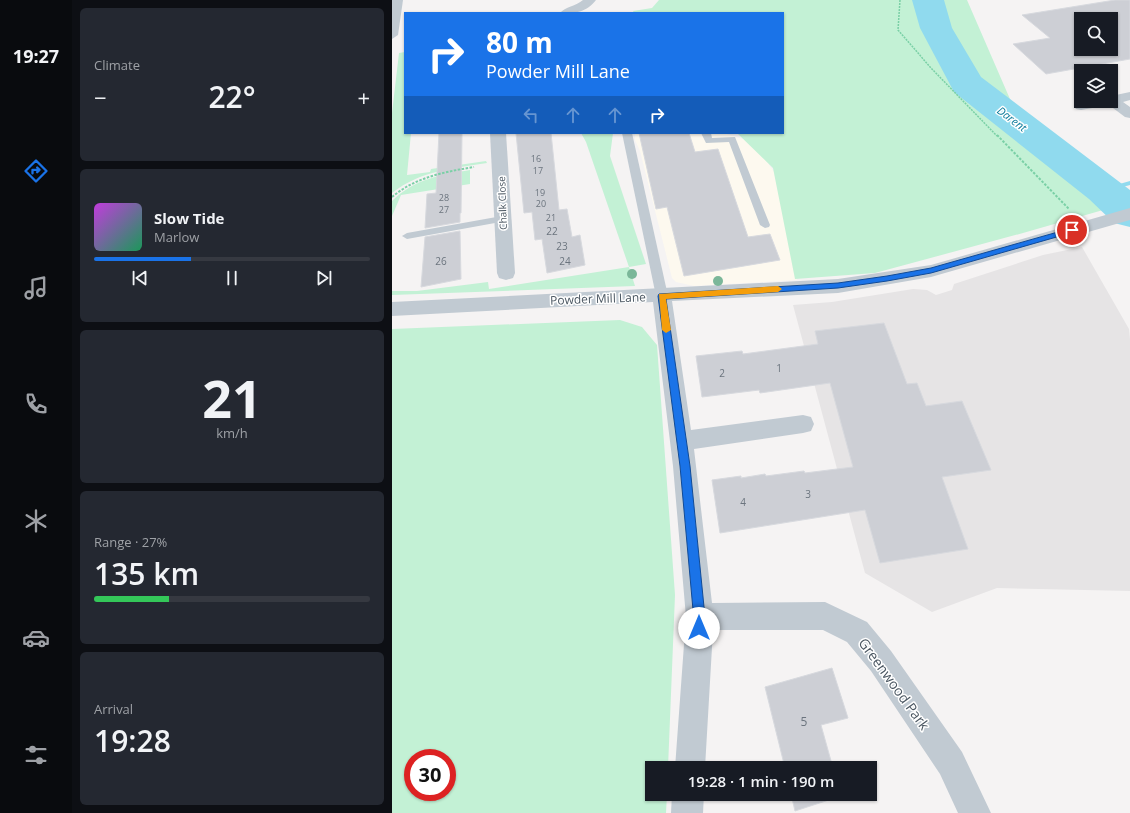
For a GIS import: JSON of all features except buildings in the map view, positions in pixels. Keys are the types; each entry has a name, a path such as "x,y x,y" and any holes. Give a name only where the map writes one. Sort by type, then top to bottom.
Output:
{"street":[{"path":"392,35 397,0"},
{"path":"569,12 581,8 590,0"},
{"path":"1118,99 1130,96"},
{"path":"1118,106 1130,114"},
{"name":"Chalk Close","path":"498,134 506,273"},
{"name":"Powder Mill Lane","path":"392,309 838,286 931,271 1130,214"},
{"path":"662,296 682,441 700,617 690,761"},
{"path":"682,441 803,424"},
{"name":"Greenwood Park","path":"700,617 825,616 857,632 881,661 951,763 974,813"},
{"path":"687,813 688,801"}],"lane":[{"path":"627,134 662,296"},
{"path":"706,134 709,141 732,139 764,225"},
{"path":"407,236 502,219"}],"path":[{"path":"900,0 898,30 931,68 1086,226"},
{"path":"392,197 407,185 430,175 500,162"}],"shaded area":[{"path":"635,134 726,134 753,142 774,172 797,280 694,286 676,282 672,278 640,151 635,140"},
{"path":"1082,247 1129,329 1130,591 997,588 932,612 865,573 793,305 832,302 913,289 927,290 936,295 952,290 954,284 1043,255"}],"green space":[{"path":"659,0 967,0 1013,106 1105,177 1110,208 875,273 795,279 773,168 738,134 784,134 784,12 633,11 652,8"},
{"path":"404,52 404,134 411,134 407,175 430,172 431,169 486,161 487,163 449,169 426,175 414,179 392,193 392,113 399,53"},
{"path":"582,134 613,134 610,156 646,264 629,267 586,142"},
{"path":"470,170 470,184 401,195 392,216 392,201 409,188 438,176"},
{"path":"629,267 635,286 392,295 392,291 417,291 488,282 489,289"},
{"path":"620,320 642,327 657,345 675,595 668,761 645,761 645,801 667,801 666,813 392,813 392,329"}],"waterway":[{"name":"Darent","path":"928,0 936,28 967,84 1104,190 1130,213"},
{"path":"1104,190 1130,183"}],"slow traffic":[{"path":"666,330 662,296 778,289"}],"route":[{"path":"699,628 700,617 685,466 662,296 838,286 887,279 931,271 1072,230"}]}
